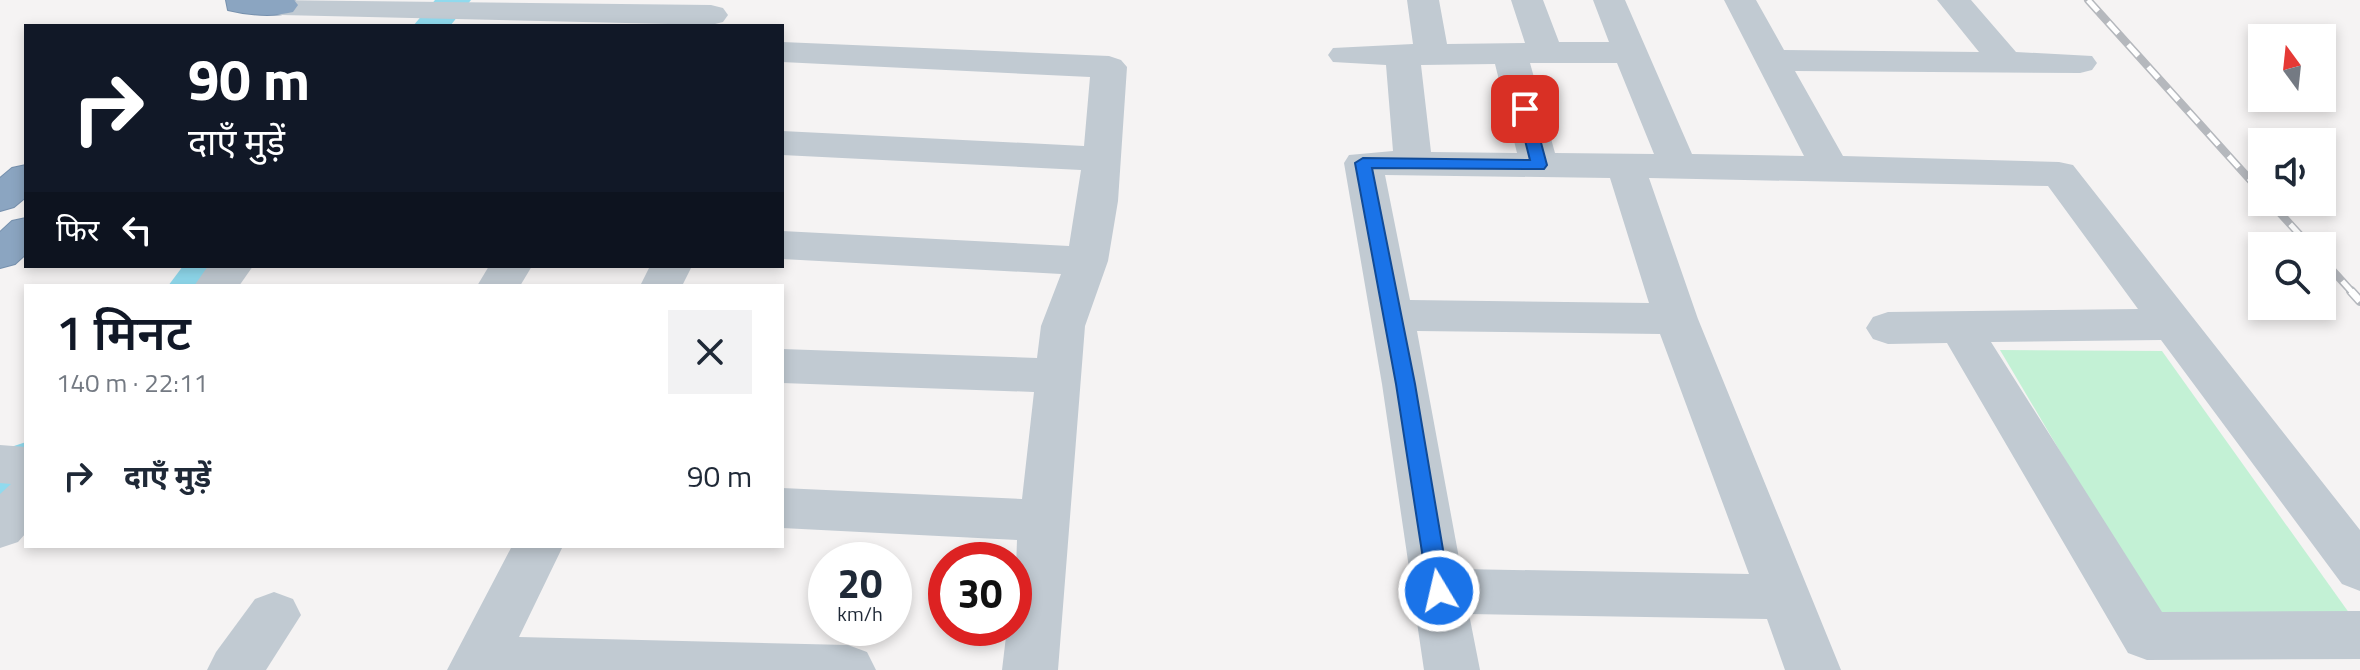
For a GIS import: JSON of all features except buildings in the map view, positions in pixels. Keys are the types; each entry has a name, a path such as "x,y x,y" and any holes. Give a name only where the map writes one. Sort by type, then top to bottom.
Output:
{"highway":[{"path":"218,24 267,6"},
{"path":"0,254 24,233"}],"street":[{"path":"1413,163 1417,54 1423,0"},
{"path":"1527,0 1528,53 1539,165"},
{"path":"1609,0 1678,167"},
{"path":"1740,0 1830,168"},
{"path":"1953,0 2005,61"},
{"path":"267,6 431,6 713,14"},
{"path":"784,52 1109,67 1101,159 1087,261 1063,326 1030,670"},
{"path":"1345,55 1630,52"},
{"path":"1774,60 2080,63"},
{"path":"784,143 1101,159"},
{"path":"1452,670 1363,163 2059,174 2360,569"},
{"path":"1626,167 1676,319 1813,670"},
{"path":"784,245 1087,261"},
{"path":"217,284 230,268"},
{"path":"1390,315 1676,319"},
{"path":"1888,328 2173,324"},
{"path":"1960,328 2147,636 2312,653 2360,635"},
{"path":"784,366 1058,376"},
{"path":"0,527 15,473"},
{"path":"784,508 1045,521"},
{"path":"537,548 477,665 848,670"},
{"path":"1439,591 1785,597"},
{"path":"235,670 274,615"}],"green space":[{"path":"2000,350 2162,351 2357,624 2161,622"}],"waterway":[{"path":"433,24 454,0"},
{"path":"192,284 207,268"},
{"path":"0,489 24,464"}],"railway":[{"path":"2088,0 2248,177"},
{"path":"2283,216 2297,232"},
{"path":"2336,274 2353,293"},
{"path":"2351,291 2360,301"}],"route":[{"path":"1439,591 1405,384 1363,163 1539,165 1525,109"}]}
